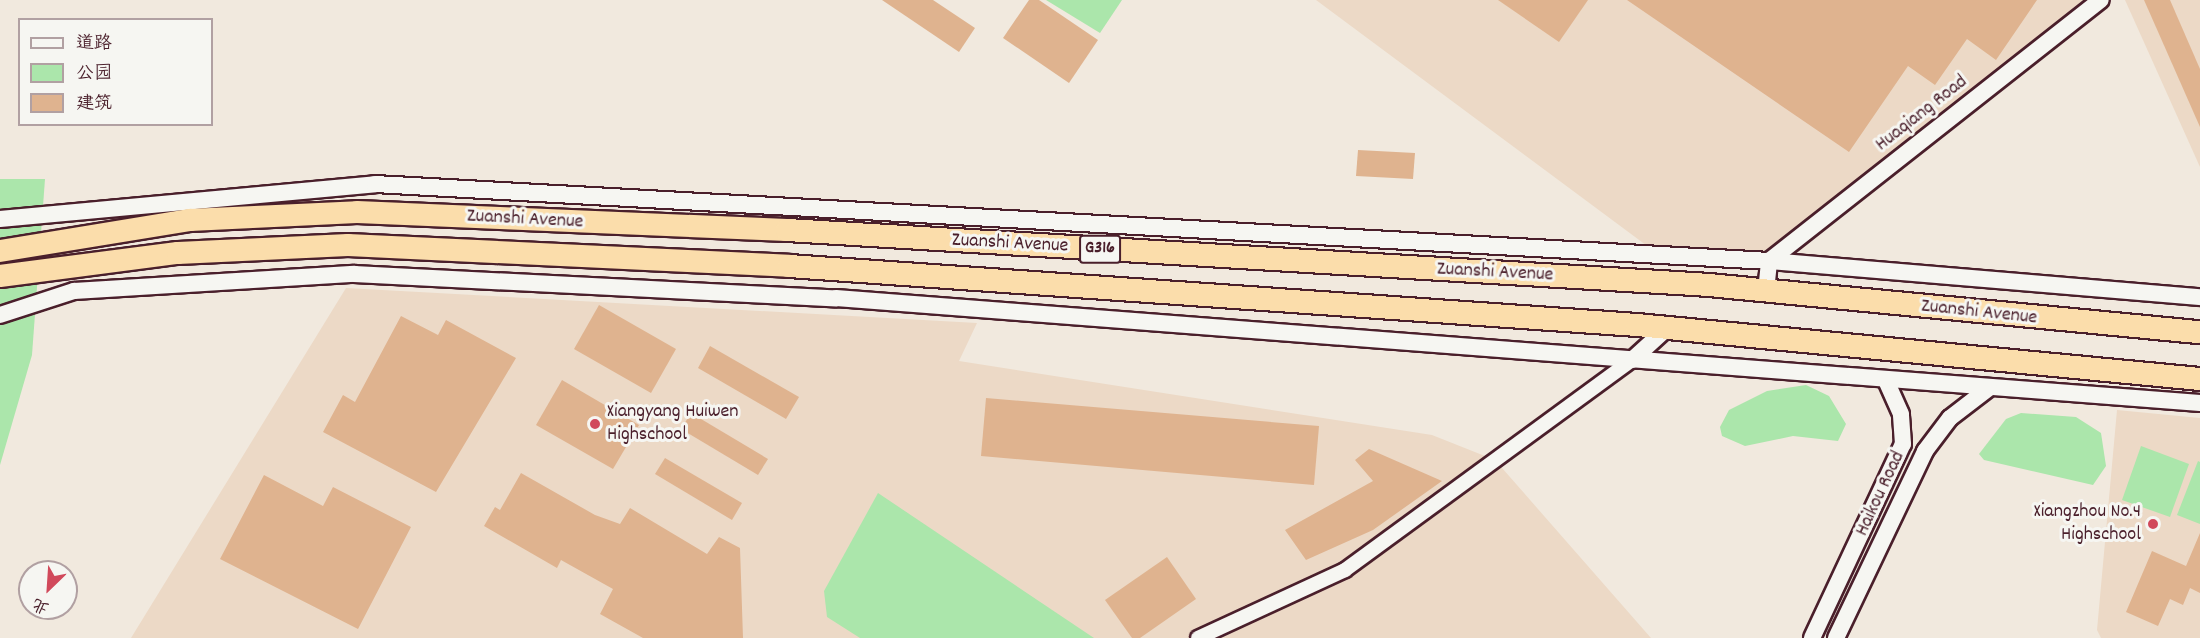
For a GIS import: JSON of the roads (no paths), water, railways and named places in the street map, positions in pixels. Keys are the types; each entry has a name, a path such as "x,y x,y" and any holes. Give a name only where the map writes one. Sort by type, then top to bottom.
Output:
{"highway":[{"name":"Zuanshi Avenue","path":"5,248 189,220 357,212 787,230 1766,291 2200,332"},
{"name":"Zuanshi Avenue","path":"0,276 178,253 348,244 789,266 1667,328 2200,379"},
{"path":"0,286 81,266"}],"street":[{"name":"Huaqiang Road","path":"1769,261 2102,0"},
{"path":"0,219 375,184 1769,261 2200,297"},
{"path":"1766,291 1769,261"},
{"path":"0,315 74,291 354,274 836,298 2200,403"},
{"path":"1198,638 1345,570 1632,360 1667,328"},
{"name":"Haikou Road","path":"1812,638 1903,444 1901,414 1886,380"},
{"name":"Haikou Road","path":"1836,638 1925,451 1950,418 1989,388"}],"place":[{"name":"Xiangyang Huiwen Highschool","path":"595,424"},
{"name":"Xiangzhou No.4 Highschool","path":"2153,524"}]}
